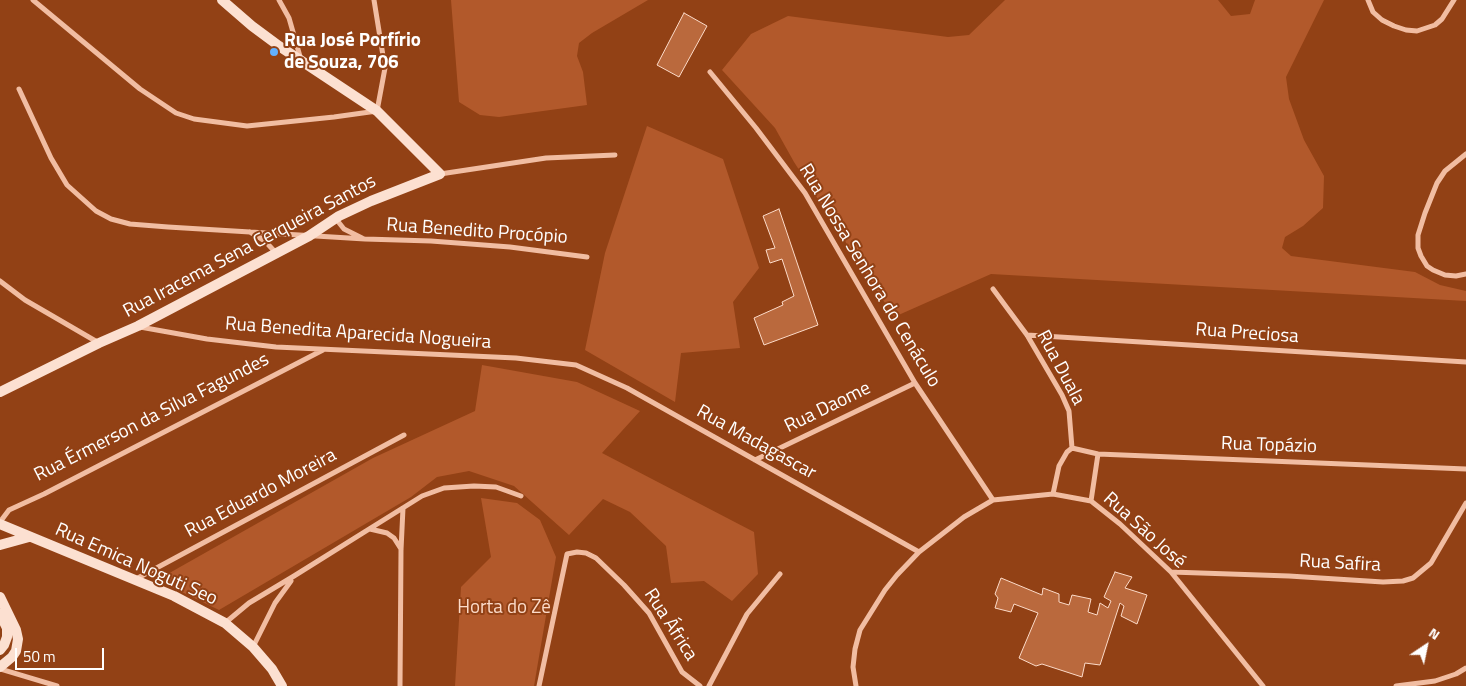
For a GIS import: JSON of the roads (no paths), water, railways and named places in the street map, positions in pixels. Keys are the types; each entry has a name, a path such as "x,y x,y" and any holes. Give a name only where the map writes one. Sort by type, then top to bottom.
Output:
{"main road":[{"path":"222,0 252,26 377,111 440,174"},
{"name":"Rua Iracema Sena Cerqueira Santos","path":"0,392 138,326 309,236 336,218 371,201 440,174"},
{"name":"Rua Emica Noguti Seo","path":"0,523 29,537 174,596 225,623 253,647 272,669 282,686"},
{"path":"0,545 29,537"},
{"path":"0,597 16,630 18,639 16,651 0,668"},
{"path":"0,614 7,628 7,637 4,646 0,650"}],"street":[{"path":"33,0 140,89 176,113 194,120 247,126 377,111 385,68 374,0"},
{"path":"279,0 289,18 301,60"},
{"path":"1368,0 1373,12 1382,20 1406,30 1417,31 1435,25 1447,12 1454,0"},
{"name":"Rua Nossa Senhora do Cenáculo","path":"710,72 756,128 805,193 915,383 993,500"},
{"name":"Rua Benedito Procópio","path":"19,89 51,158 67,185 96,212 111,219 130,224 510,247 587,257"},
{"path":"1465,275 1445,275 1427,266 1418,248 1418,236 1437,183 1445,171 1466,154"},
{"name":"Rua Iracema Sena Cerqueira Santos","path":"440,174 546,158 615,155"},
{"name":"Rua Benedito Procópio","path":"336,218 344,230 364,239"},
{"name":"Rua Benedito Procópio","path":"247,231 265,241 276,253"},
{"path":"0,281 25,300 99,343"},
{"name":"Rua Duala","path":"993,289 1027,335 1055,382 1069,412 1072,448"},
{"name":"Rua Benedita Aparecida Nogueira","path":"138,326 207,339 323,350 516,358 576,365"},
{"name":"Rua Preciosa","path":"1027,335 1466,362"},
{"name":"Rua Érmerson da Silva Fagundes","path":"0,523 9,510 44,494 323,350"},
{"name":"Rua Madagascar","path":"576,365 627,388 920,552"},
{"name":"Rua Daome","path":"755,460 915,383"},
{"name":"Rua Eduardo Moreira","path":"133,580 404,435"},
{"path":"1052,494 1059,466 1066,452 1072,448"},
{"name":"Rua Topázio","path":"1072,448 1098,454 1466,469"},
{"path":"1091,501 1098,454"},
{"path":"225,623 249,603 422,496 444,488 474,486 496,488 521,496"},
{"name":"Rua São José","path":"856,686 855,649 860,630 897,574 920,552 964,517 993,500 1052,494 1091,501 1120,524 1171,572 1263,686"},
{"name":"Rua Safira","path":"1171,572 1403,581 1413,578 1431,563 1466,503"},
{"path":"400,686 403,508"},
{"path":"370,529 387,532 394,538 401,550"},
{"name":"Rua África","path":"540,685 567,554 586,553 596,558 609,569 649,613 682,672 700,686"},
{"path":"709,686 748,614 780,574"},
{"path":"253,647 275,603 294,576"},
{"path":"0,668 57,686"},
{"path":"1396,686 1435,682 1466,668"}],"place":[{"name":"Rua José Porfírio de Souza, 706","path":"274,52"}],"park label":[{"name":"Horta do Zê","path":"504,608"}]}
